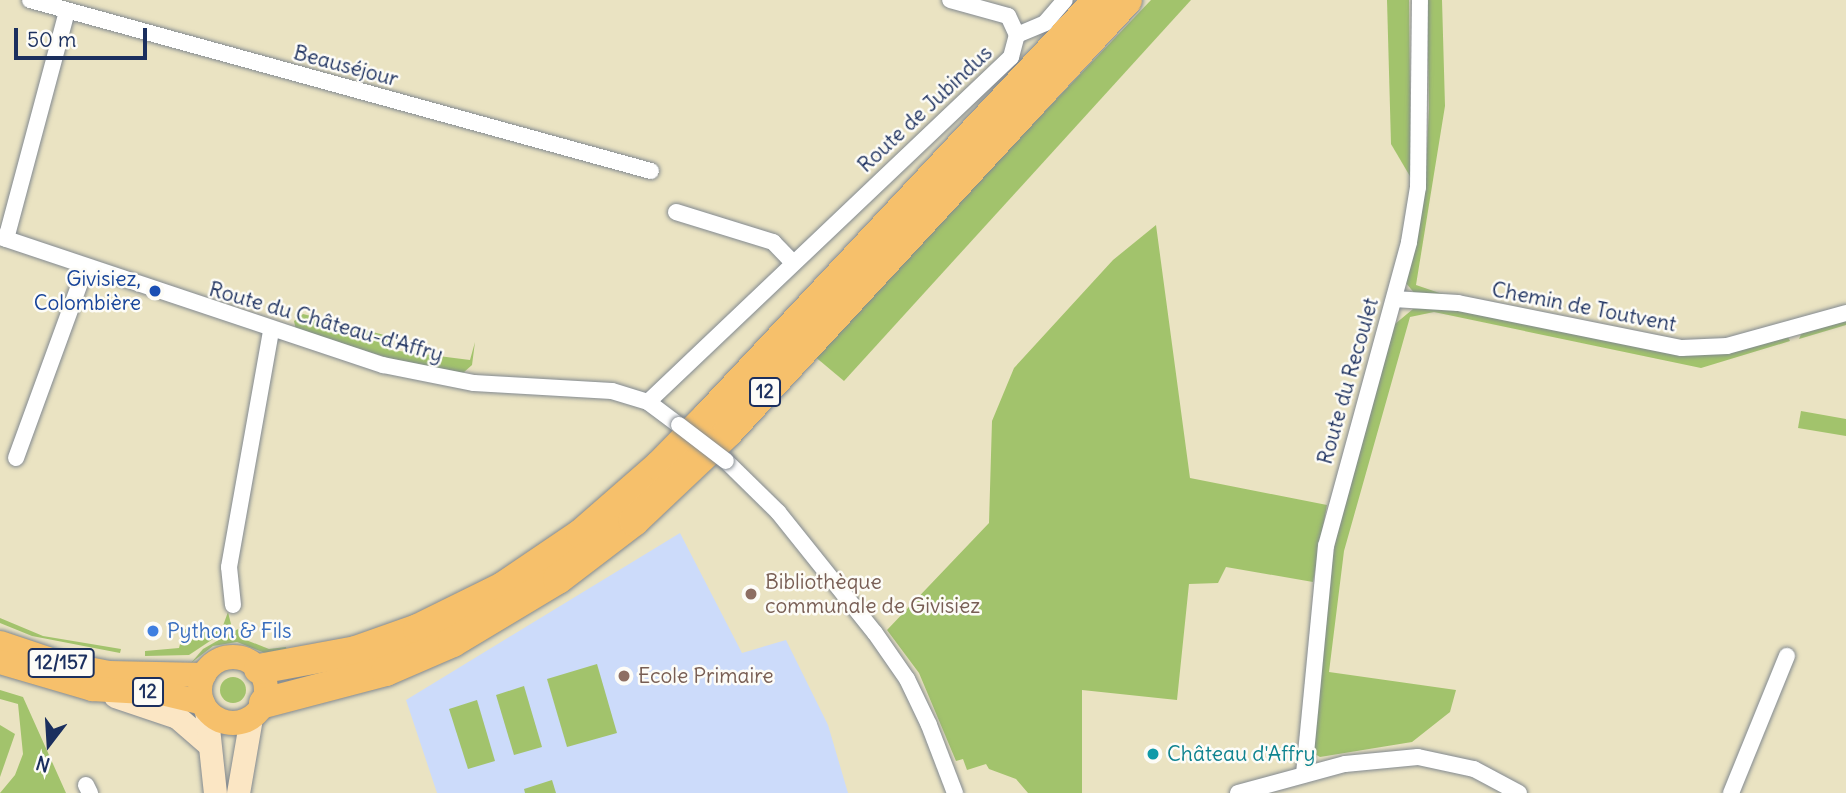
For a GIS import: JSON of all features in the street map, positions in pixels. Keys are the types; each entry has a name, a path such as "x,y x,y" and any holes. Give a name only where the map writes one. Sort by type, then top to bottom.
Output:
{"highway":[{"name":"12","path":"259,670 356,651 418,629 494,592 581,534 659,466 1098,0"},
{"name":"12","path":"258,710 386,671 453,642 558,579 634,520 728,432 1127,0"}],"main road":[{"name":"12/157","path":"0,643 102,671 204,675"},
{"path":"215,793 205,706 200,690 204,675 213,664 232,657 259,670 267,689 258,710 238,793"},
{"name":"12/157","path":"0,662 92,690"},
{"path":"92,690 161,709 183,721 208,744"},
{"name":"12","path":"92,690 162,693 205,706"},
{"path":"205,706 224,722 258,710"}],"street":[{"name":"Beauséjour","path":"30,0 651,171"},
{"name":"Route de Jubindus","path":"648,402 1010,57 1017,36 1008,16 950,0"},
{"path":"1017,36 1045,23 1065,0"},
{"name":"Route du Recoulet","path":"1304,774 1326,546 1394,299 1418,187 1420,0"},
{"path":"3,238 66,11"},
{"path":"676,212 773,242 792,262"},
{"name":"Route du Château-d'Affry","path":"3,238 271,331 438,378 612,391 648,402 726,461 778,512 875,633 929,724 955,793"},
{"path":"16,458 86,267"},
{"name":"Chemin de Toutvent","path":"1394,299 1458,303 1682,348 1727,346 1846,313"},
{"path":"233,604 229,567 271,331"},
{"path":"1731,793 1787,656"},
{"path":"1238,793 1272,788 1304,774 1374,759 1418,757 1474,769 1519,793"}],"shaded area":[{"name":"Ecole Primaire","path":"680,533 742,653 786,640 828,725 848,793 437,793 406,700"}],"green space":[{"path":"1151,0 1191,0 844,381 813,355"},
{"path":"1387,0 1409,0 1411,178 1391,144"},
{"path":"1427,0 1442,0 1445,106 1416,285 1460,300 1415,294 1406,283 1425,189 1429,108"},
{"path":"1156,225 1190,478 1327,505 1313,582 1226,567 1218,583 1189,584 1177,700 1082,690 1082,793 1028,793 1016,779 989,769 986,764 967,770 963,759 956,761 919,673 887,630 989,523 992,421 1014,368 1113,260"},
{"path":"1437,305 1681,353 1787,335 1790,341 1701,368 1434,312 1410,317 1344,551 1329,672 1456,690 1450,712 1412,742 1320,757 1313,753 1330,572 1341,511 1395,324 1413,309"},
{"path":"303,314 392,337 391,350 470,360 475,342 472,365 463,373 392,359 296,330 294,321"},
{"path":"1846,317 1846,325 1799,339 1803,330"},
{"path":"1801,411 1846,419 1846,436 1798,428"},
{"path":"228,612 231,624 225,631 189,655 145,656 145,651 179,648 184,629 221,631"},
{"path":"0,618 43,636 121,649 120,653 32,636 0,623"},
{"path":"238,629 241,638 269,649 286,647 288,655 265,653 237,642 213,646 191,663 203,649"},
{"path":"597,664 617,733 567,747 547,679"},
{"path":"233,677 242,681 246,690 242,699 233,703 224,699 220,690 224,681"},
{"path":"524,686 542,747 514,755 496,695"},
{"path":"0,690 23,697 66,793 0,793 15,775 23,754 18,704 0,699"},
{"path":"477,700 495,761 468,769 449,709"},
{"path":"0,725 15,734 0,777"},
{"path":"552,780 556,793 525,793 524,789"}],"place":[{"name":"Givisiez, Colombière","path":"155,291"},
{"name":"Bibliothèque communale de Givisiez","path":"751,594"},
{"name":"Python & Fils","path":"153,631"},
{"name":"Ecole Primaire","path":"624,676"},
{"name":"Château d'Affry","path":"1153,754"}]}
